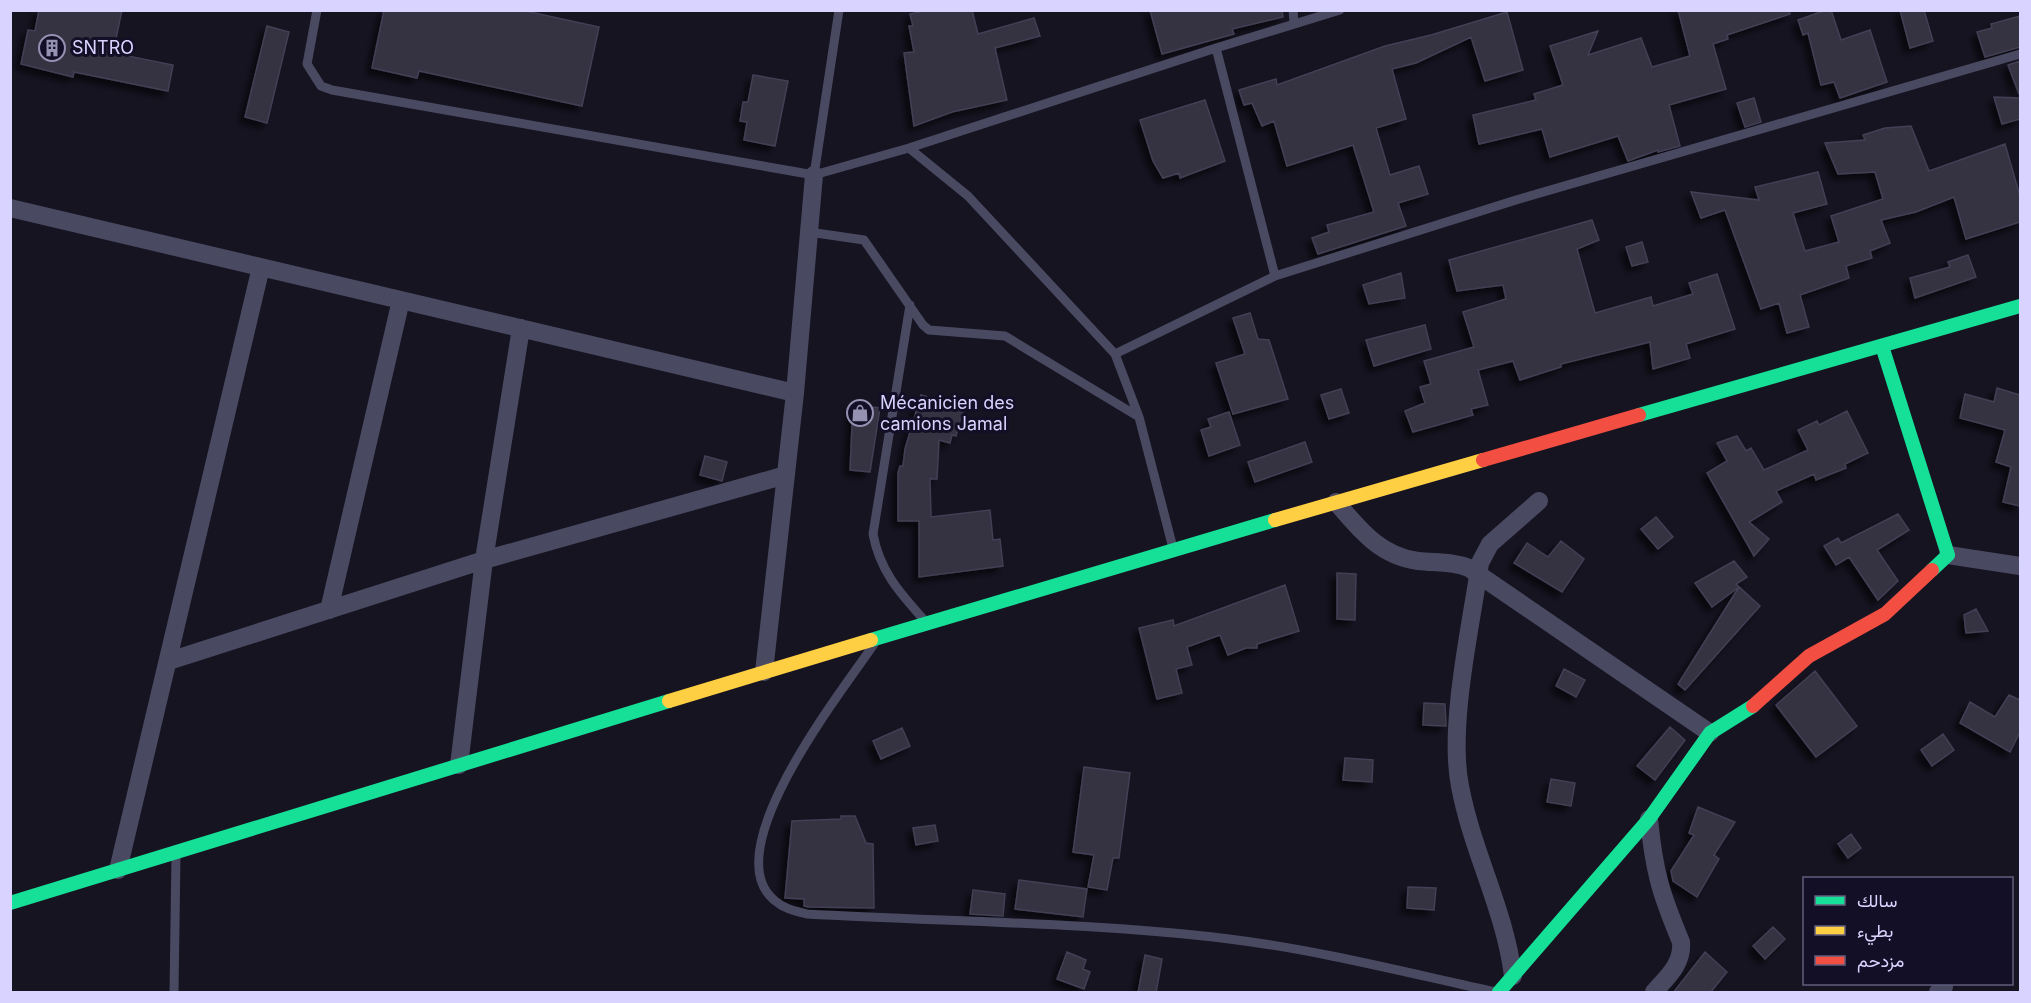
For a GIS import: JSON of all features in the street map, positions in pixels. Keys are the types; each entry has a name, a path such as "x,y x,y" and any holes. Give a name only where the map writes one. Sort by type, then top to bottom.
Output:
{"street":[{"path":"764,672 795,393 814,175"},
{"path":"10,208 795,393"},
{"path":"118,870 261,267"},
{"path":"329,610 401,300"},
{"path":"10,903 879,637 1336,502 2020,306"},
{"path":"459,765 484,560 521,328"},
{"path":"1882,346 1948,555"},
{"path":"169,661 484,560 786,475"},
{"path":"1513,976 1510,953 1459,784 1456,750 1459,710 1480,563 1490,544 1539,501"},
{"path":"1336,502 1369,539 1394,555 1424,561 1451,562 1478,574 1710,733"},
{"path":"1948,555 2020,566"},
{"path":"1499,992 1649,819 1680,772 1710,733 1747,711 1809,656 1885,614 1948,555"},
{"path":"1649,819 1653,864 1659,887 1681,942 1682,952 1672,971 1654,993"}],"lane":[{"path":"317,10 307,53 307,64 321,86 332,90 814,175 909,148 1340,10"},
{"path":"814,175 839,10"},
{"path":"1293,10 1294,23"},
{"path":"1216,48 1275,276"},
{"path":"1115,354 1275,276 1516,200 2020,54"},
{"path":"909,148 968,196 1115,354 1139,417 1174,550"},
{"path":"809,232 864,240 929,330 1005,336 1139,417"},
{"path":"910,305 873,534 876,551 889,580 927,623"},
{"path":"879,637 787,776 763,828 758,866 764,888 772,899 786,909 816,914 1160,932 1231,939 1296,949 1499,992"},
{"path":"174,993 176,852"}],"building":[{"path":"39,10 122,10 113,53 173,65 168,91 74,72 73,77 21,64 28,30 35,31"},
{"path":"384,10 521,10 599,27 582,106 419,71 417,78 372,68"},
{"path":"928,10 972,10 978,34 1034,18 1040,36 995,48 1007,100 952,112 914,126 904,53 914,52 909,26 913,26 910,14"},
{"path":"1150,10 1282,10 1283,17 1232,29 1234,34 1162,54"},
{"path":"1678,10 1789,10 1790,14 1727,35 1728,39 1713,44 1726,89 1669,105 1680,146 1658,152 1658,150 1628,161 1618,136 1550,157 1542,129 1479,144 1473,115 1536,100 1534,94 1563,85 1550,46 1598,31 1588,55 1641,38 1652,67 1690,56"},
{"path":"1831,10 1841,40 1870,30 1887,82 1840,98 1834,82 1821,85 1808,33 1803,35 1798,20"},
{"path":"1900,10 1924,10 1933,41 1910,48"},
{"path":"1507,12 1523,70 1485,81 1471,37 1416,63 1392,69 1406,119 1376,128 1390,175 1419,166 1428,194 1398,203 1406,226 1318,254 1312,238 1329,232 1327,225 1374,212 1353,145 1287,166 1274,121 1262,126 1252,103 1244,105 1239,90 1276,79 1277,85 1385,46"},
{"path":"2020,16 2020,47 1985,57 1977,32 1992,28 1991,24"},
{"path":"267,26 289,32 267,123 245,117"},
{"path":"2020,61 2020,93 2019,94 2008,65"},
{"path":"753,75 788,81 775,146 744,140 747,122 740,121 743,102 748,102"},
{"path":"1994,97 2020,98 2020,119 2002,124"},
{"path":"1754,98 1761,122 1745,127 1737,103"},
{"path":"1205,100 1225,161 1180,178 1179,173 1163,178 1153,161 1140,120"},
{"path":"1911,126 1929,171 2005,144 2020,196 2020,222 1966,239 1954,197 1916,212 1881,220 1890,243 1870,251 1872,258 1846,266 1849,278 1800,295 1809,327 1787,333 1779,303 1761,309 1725,210 1701,218 1691,192 1759,200 1755,187 1818,172 1827,204 1793,213 1805,251 1839,242 1831,216 1883,199 1875,172 1838,174 1825,143 1865,140 1863,135 1885,128"},
{"path":"1592,220 1599,240 1577,249 1595,313 1651,297 1653,306 1693,294 1689,283 1717,274 1735,329 1686,344 1690,358 1653,369 1650,342 1561,364 1561,367 1520,380 1513,361 1478,370 1488,405 1471,409 1473,415 1413,432 1405,411 1425,403 1420,387 1431,384 1424,361 1474,347 1463,312 1506,299 1503,285 1457,291 1449,260"},
{"path":"1642,242 1648,262 1632,266 1626,247"},
{"path":"1968,255 1976,277 1915,298 1910,278 1950,267 1948,262"},
{"path":"1401,273 1405,298 1369,304 1363,285"},
{"path":"1250,313 1258,339 1269,340 1288,399 1233,414 1216,363 1245,354 1233,318"},
{"path":"1425,325 1431,349 1374,366 1366,340"},
{"path":"1997,388 2020,395 2020,506 2003,502 2011,467 1996,462 2005,430 1960,418 1965,394 1994,402"},
{"path":"1341,389 1349,413 1329,419 1321,395"},
{"path":"921,395 964,407 956,436 952,435 950,443 939,440 937,479 930,479 931,517 990,510 993,540 1000,539 1003,566 919,577 919,521 898,521 898,473 900,466 903,466 905,449"},
{"path":"853,405 880,408 870,472 850,470"},
{"path":"1847,411 1868,453 1845,464 1846,468 1816,480 1814,474 1776,491 1782,502 1749,522 1769,539 1754,556 1707,473 1727,461 1717,443 1737,436 1746,451 1751,448 1764,470 1808,450 1798,430 1817,421 1819,425"},
{"path":"1229,412 1240,445 1209,456 1201,430 1211,427 1208,419"},
{"path":"1305,442 1312,462 1255,482 1248,462"},
{"path":"705,456 727,462 722,481 700,475"},
{"path":"1898,514 1909,530 1877,550 1898,581 1878,600 1849,557 1836,565 1824,546 1838,538 1841,543"},
{"path":"1656,517 1673,537 1658,549 1641,529"},
{"path":"1561,541 1584,559 1562,592 1514,563 1527,543 1548,557"},
{"path":"1734,561 1747,577 1736,584 1760,606 1685,690 1678,684 1739,587 1712,607 1695,583"},
{"path":"1337,573 1356,574 1355,620 1337,619"},
{"path":"1285,585 1299,631 1257,644 1257,648 1246,648 1228,655 1220,635 1187,647 1192,665 1176,669 1182,693 1157,699 1139,628 1173,620 1174,626"},
{"path":"1976,609 1988,631 1966,633 1964,615"},
{"path":"1564,669 1585,680 1576,697 1556,686"},
{"path":"1815,671 1857,726 1816,757 1776,705"},
{"path":"2009,695 2020,700 2020,732 2010,752 1960,723 1970,702 1995,717"},
{"path":"1424,703 1445,704 1446,726 1423,725"},
{"path":"1670,727 1685,740 1655,780 1637,766"},
{"path":"902,728 910,746 881,759 873,741"},
{"path":"1943,734 1954,750 1932,766 1921,750"},
{"path":"1345,758 1373,760 1372,782 1343,780"},
{"path":"1084,767 1130,773 1119,858 1113,858 1107,890 1088,887 1094,855 1073,852"},
{"path":"1551,779 1575,783 1571,806 1547,802"},
{"path":"1698,807 1735,822 1714,855 1719,859 1697,897 1673,881 1671,871 1694,835 1689,833"},
{"path":"841,816 855,816 866,843 873,844 874,908 808,907 804,906 804,899 785,898 792,821 841,819"},
{"path":"935,825 938,841 916,845 913,828"},
{"path":"1851,834 1861,848 1848,858 1838,844"},
{"path":"1019,880 1087,889 1083,917 1015,909"},
{"path":"1408,887 1436,888 1434,910 1407,908"},
{"path":"973,890 1005,894 1003,916 970,914"},
{"path":"1773,927 1785,939 1765,959 1753,946"},
{"path":"1067,952 1086,960 1083,969 1090,972 1084,989 1057,979"},
{"path":"1705,952 1727,972 1710,993 1673,993"},
{"path":"1145,955 1162,959 1156,993 1138,993"}],"traffic: fast":[{"path":"1639,415 2020,306"},
{"path":"1882,346 1948,555 1932,570"},
{"path":"871,640 1275,520"},
{"path":"10,903 669,701"},
{"path":"1499,992 1649,819 1710,733 1753,706"}],"traffic: slow":[{"path":"1275,520 1483,460"},
{"path":"669,701 871,640"}],"traffic: jam":[{"path":"1483,460 1639,415"},
{"path":"1753,706 1809,656 1885,614 1932,570"}],"place":[{"name":"SNTRO","path":"52,48"},
{"name":"Mécanicien des camions Jamal","path":"860,413"}]}
